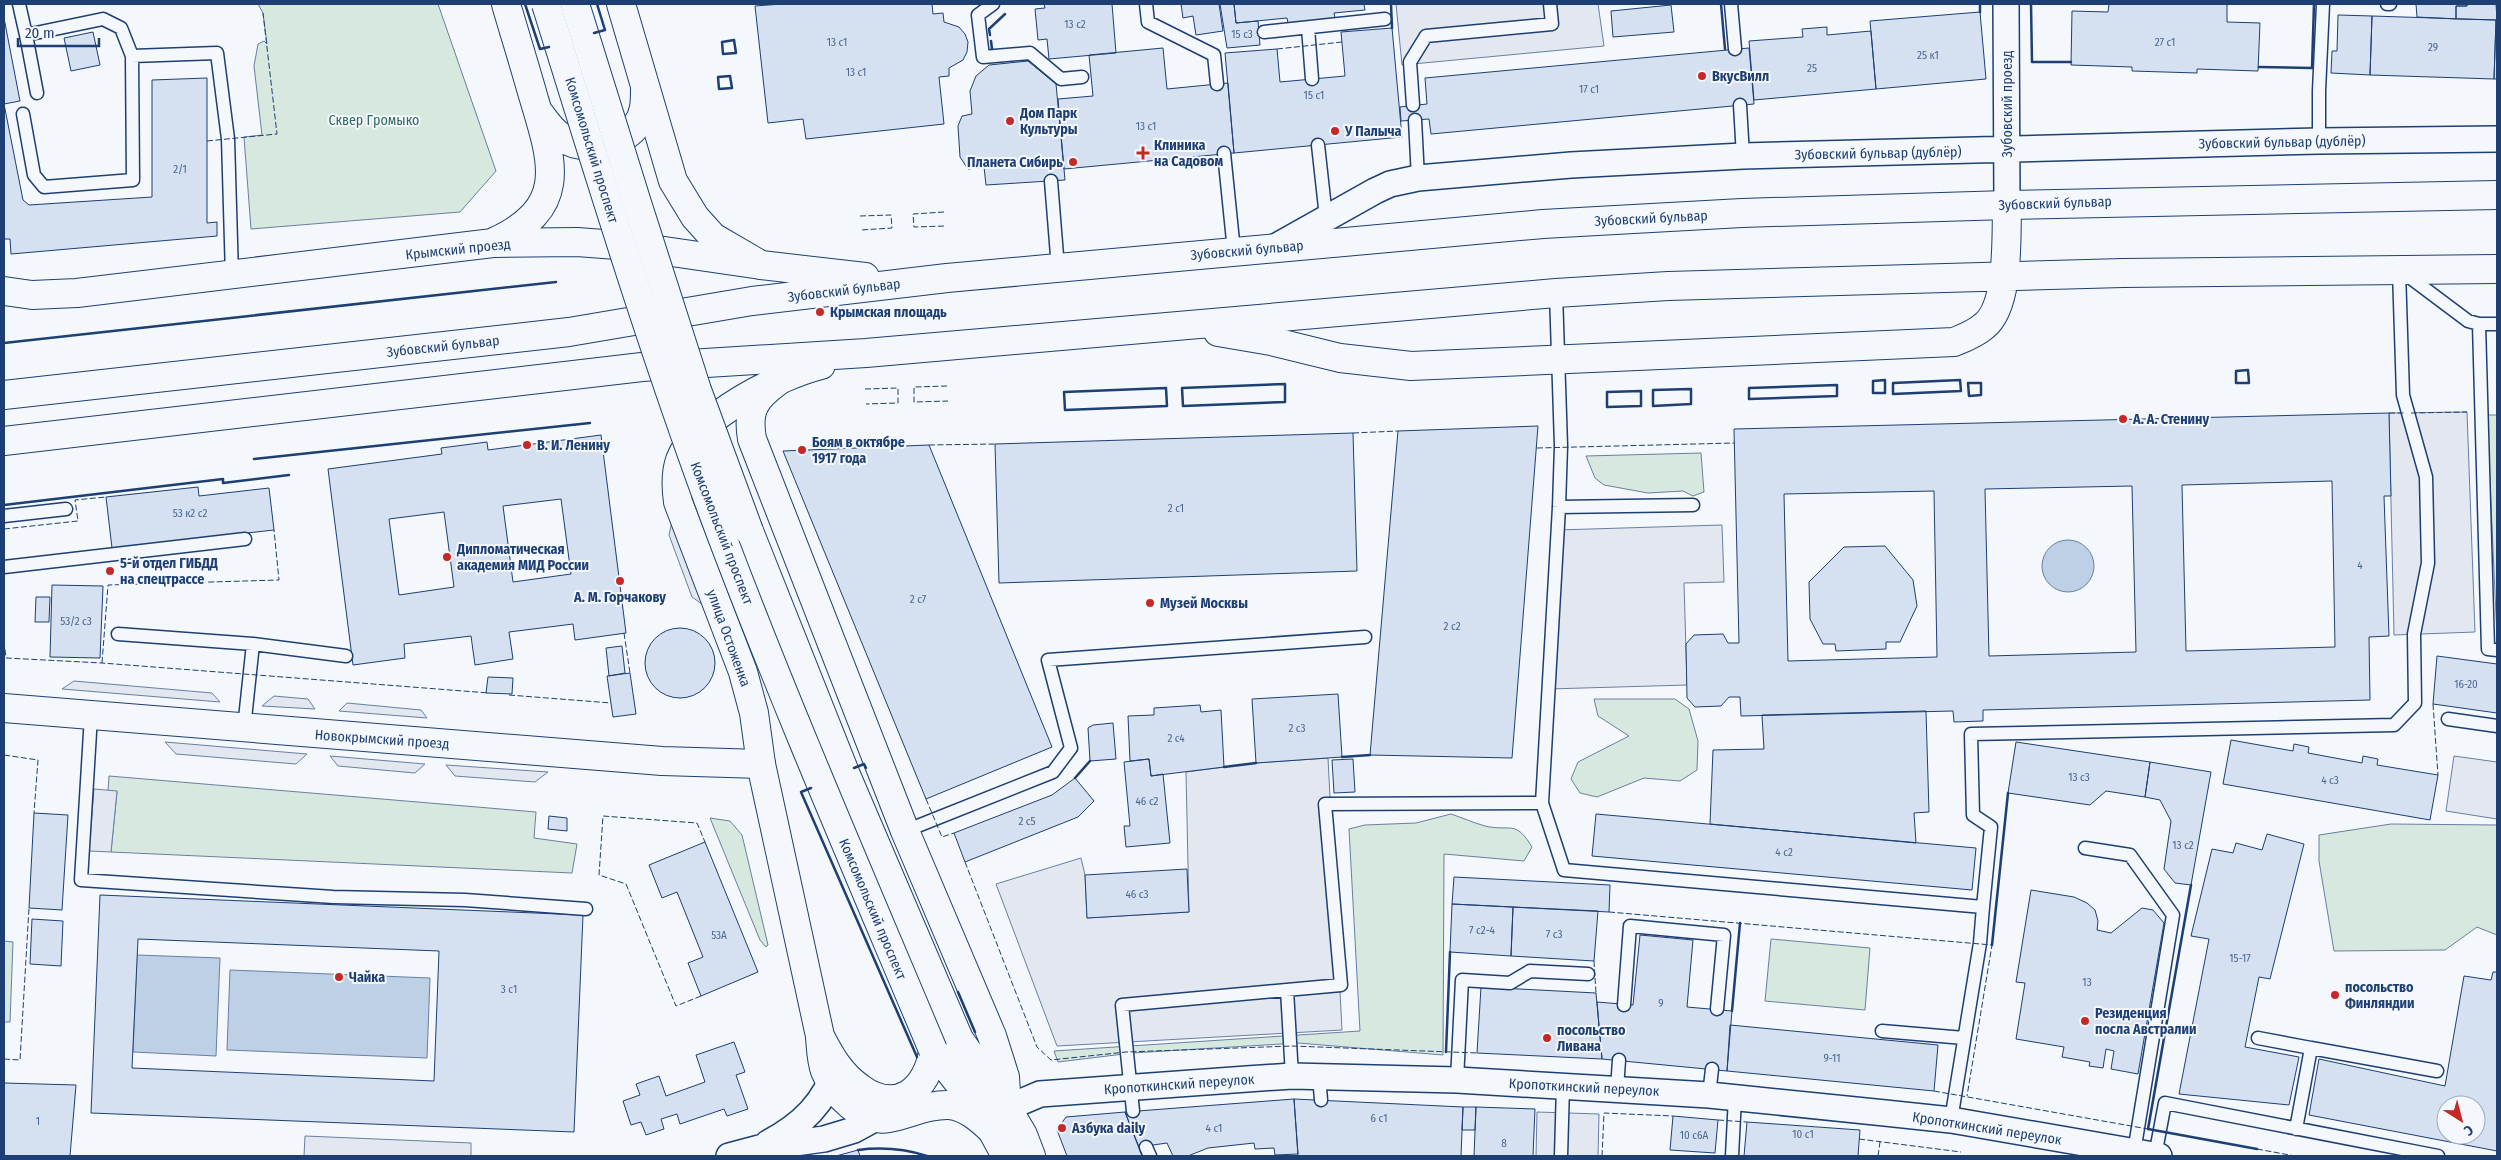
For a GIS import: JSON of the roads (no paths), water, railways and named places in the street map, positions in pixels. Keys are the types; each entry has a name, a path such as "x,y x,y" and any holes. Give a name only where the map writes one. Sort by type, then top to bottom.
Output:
{"main road":[{"path":"493,243 517,232 542,206 552,173 550,155 538,110 506,4"},
{"name":"Комсомольский проспект","path":"546,4 620,240 674,401 724,540 811,759 933,1050"},
{"name":"Комсомольский проспект","path":"575,4 636,203 697,390 746,522 846,774 959,1039 1008,1108"},
{"path":"620,4 674,181 695,217 713,237 761,264"},
{"path":"538,110 552,129 572,143 587,146 605,144 623,136 636,126 645,104 645,89"},
{"name":"Зубовский бульвар","path":"4,395 569,332 752,300 912,282 1553,223 1742,213 2007,205 2497,196"},
{"path":"1181,325 1270,341 1340,358 1411,366 1558,358 1954,342 1986,326 1995,313 2004,278 2007,205"},
{"name":"Крымский проезд","path":"4,291 32,295 77,293 232,276 493,243 577,242 630,246 912,282"},
{"path":"4,441 642,367 866,353 1556,293 1668,286 2004,278 2123,273 2497,270"},
{"name":"улица Остоженка","path":"866,353 817,366 779,380 736,404 703,427 683,454 676,483 684,520 743,672 754,713 762,764 820,1036 834,1074 855,1108 876,1118"},
{"path":"779,380 756,401 749,424 752,439 905,831 992,1036 1005,1077 1008,1108 1023,1135 1031,1156"},
{"name":"Новокрымский проезд","path":"4,708 688,763 762,764"},
{"path":"933,1050 1001,1144"},
{"name":"улица Остоженка","path":"834,1074 877,1098 896,1100 910,1094 922,1082 931,1066 933,1050"},
{"path":"876,1118 887,1119 929,1106 951,1105 965,1110 1001,1144"}],"street":[{"name":"Зубовский проезд","path":"2006,4 2007,205"},
{"name":"Зубовский бульвар (дублёр)","path":"1276,247 1326,217 1390,184 1418,178 1571,165 1743,156 2319,141 2497,139"},
{"path":"759,1148 791,1130 807,1117 823,1098 834,1074"},
{"name":"Кропоткинский переулок","path":"1008,1108 1040,1094 1131,1099 1292,1076 1320,1088 1457,1080 1735,1097 1951,1120 2150,1154"},
{"path":"729,1156 759,1148 824,1139 854,1130 876,1118"}],"lane":[{"path":"19,4 37,93"},
{"path":"993,4 978,15 983,57 1030,53 1061,79 1082,77"},
{"path":"1146,4 1148,22 1214,56 1217,84"},
{"path":"1413,105 1410,62 1426,36 1552,24 1550,4"},
{"path":"1731,4 1735,49"},
{"path":"2319,141 2323,4"},
{"path":"23,114 34,175 44,186 133,180 132,56 121,28 103,19 26,35"},
{"path":"1264,32 1385,19"},
{"path":"1308,28 1312,79"},
{"path":"132,56 217,53 228,139 232,276"},
{"path":"1740,106 1743,156"},
{"path":"1414,120 1418,178"},
{"path":"1318,145 1326,217"},
{"path":"1224,153 1234,251"},
{"path":"1052,180 1058,268"},
{"path":"2399,270 2420,283 2458,315 2479,324 2497,324"},
{"path":"1951,1120 1983,907 1991,827 1973,815 1972,734 2394,724 2415,702 2414,634 2428,563 2426,477 2404,395 2399,270"},
{"path":"1556,293 1561,446 1542,804 1564,870 1983,907"},
{"path":"2479,324 2488,649 2497,650"},
{"path":"1559,507 1693,505"},
{"path":"4,516 66,509"},
{"path":"4,567 245,540"},
{"path":"118,634 253,644 346,656"},
{"path":"905,831 1053,772 1071,748 1048,660 1365,637"},
{"path":"244,728 253,644"},
{"path":"91,716 81,880 333,897 465,900 586,909"},
{"path":"2448,719 2497,726"},
{"path":"1131,1099 1122,1004 1341,985 1325,804 1542,804"},
{"path":"2085,848 2130,855 2173,915 2150,1154"},
{"path":"1624,1005 1630,926 1724,935 1717,1009"},
{"path":"1457,1080 1462,980 1510,982 1530,972 1588,974"},
{"path":"1287,990 1292,1046 1292,1076"},
{"path":"1882,1031 1964,1038"},
{"path":"2258,1038 2437,1071"},
{"path":"2296,1129 2311,1048"},
{"path":"1616,1089 1619,1060"},
{"path":"1709,1095 1712,1069"},
{"path":"1561,1156 1563,1086"},
{"path":"1732,1156 1735,1097"},
{"path":"2150,1154 2165,1103 2438,1156"}],"water":[{"path":"2063,540 2073,540 2087,547 2094,561 2094,571 2087,585 2073,592 2063,592 2053,588 2046,581 2042,571 2042,561 2046,551 2053,544"},
{"path":"137,955 220,958 216,1056 133,1052"},
{"path":"230,970 430,978 427,1058 227,1050"}],"place":[{"name":"ВкусВилл","path":"1702,76"},
{"name":"Дом Парк Культуры","path":"1010,121"},
{"name":"У Палыча","path":"1335,131"},
{"name":"Клиника на Садовом","path":"1143,153"},
{"name":"Планета Сибирь","path":"1073,162"},
{"name":"Крымская площадь","path":"820,312"},
{"name":"А. А. Стенину","path":"2123,419"},
{"name":"В. И. Ленину","path":"527,445"},
{"name":"Боям в октябре 1917 года","path":"802,450"},
{"name":"Дипломатическая академия МИД России","path":"447,557"},
{"name":"5-й отдел ГИБДД на спецтрассе","path":"110,571"},
{"name":"А. М. Горчакову","path":"620,581"},
{"name":"Музей Москвы","path":"1150,603"},
{"name":"Чайка","path":"339,977"},
{"name":"посольство Финляндии","path":"2335,995"},
{"name":"Резиденция посла Австралии","path":"2085,1021"},
{"name":"посольство Ливана","path":"1547,1038"},
{"name":"Азбука daily","path":"1062,1128"}],"park label":[{"name":"Сквер Громыко","path":"374,120"}]}
